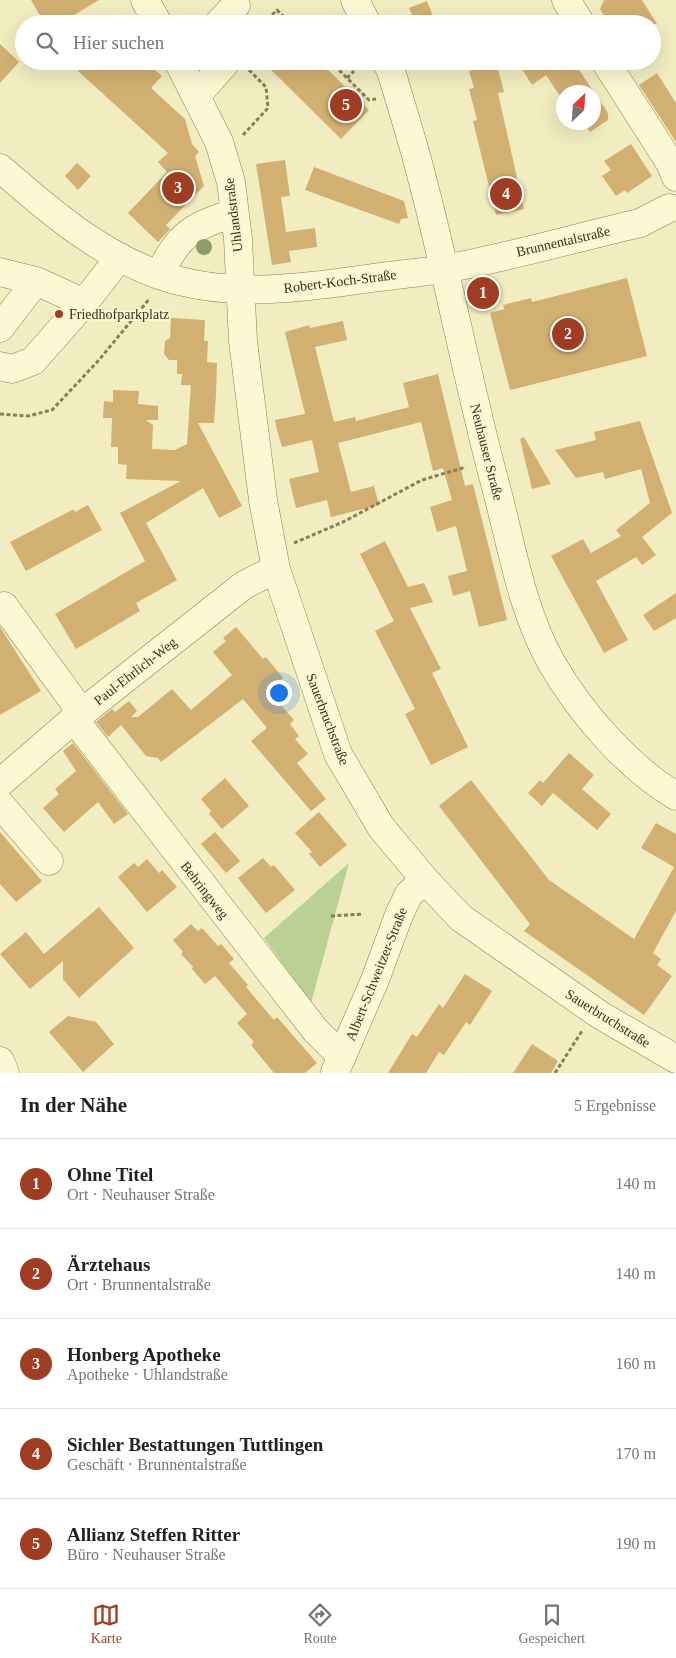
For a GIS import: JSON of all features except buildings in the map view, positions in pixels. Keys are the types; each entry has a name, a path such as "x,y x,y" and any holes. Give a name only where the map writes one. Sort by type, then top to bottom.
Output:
{"street":[{"path":"145,0 153,15"},
{"path":"355,0 362,15"},
{"path":"566,0 575,15"},
{"name":"Uhlandstraße","path":"185,70 219,142 231,182 238,239 240,291"},
{"path":"196,96 229,70"},
{"name":"Neuhauser Straße","path":"389,70 423,181 489,461 535,628 551,662 579,703 608,738 647,776 676,796"},
{"path":"611,70 670,163 676,179 673,211"},
{"name":"Robert-Koch-Straße","path":"0,168 76,231 120,257 159,275 194,285 240,291 322,286 444,269"},
{"name":"Brunnentalstraße","path":"444,269 640,223 673,211"},
{"path":"159,275 172,248 183,238 196,228 234,213"},
{"path":"0,366 12,368 33,361 84,303 120,257"},
{"path":"0,272 36,281 84,303"},
{"path":"0,328 36,281"},
{"name":"Sauerbruchstraße","path":"240,291 242,341 263,500 274,560 338,754 376,819 424,880 461,918 594,1012 676,1059"},
{"name":"Paul-Ehrlich-Weg","path":"0,782 78,716 244,586 274,560"},
{"name":"Behringweg","path":"4,606 78,716 316,1031 338,1065"},
{"path":"0,804 49,861"},
{"name":"Albert-Schweitzer-Straße","path":"338,1065 375,980 399,914 409,894 424,880"},
{"path":"0,1061 5,1073"}],"path":[{"path":"272,15 277,10 282,15"},
{"path":"223,155 268,108 266,87 245,70"},
{"path":"339,70 370,100 398,94"},
{"path":"347,78 354,71"},
{"path":"0,414 28,416 52,410 99,360 152,295 159,275"},
{"path":"274,560 422,480 489,461"},
{"path":"331,916 363,914"},
{"path":"555,1073 594,1012"}],"green space":[{"path":"349,863 311,1003 264,938"}],"place":[{"name":"Allianz Steffen Ritter","path":"346,105"},
{"name":"Honberg Apotheke","path":"178,188"},
{"name":"Sichler Bestattungen Tuttlingen","path":"506,194"},
{"name":"Ohne Titel","path":"483,293"},
{"name":"Friedhofparkplatz","path":"59,314"},
{"name":"Ärztehaus","path":"568,334"}]}
